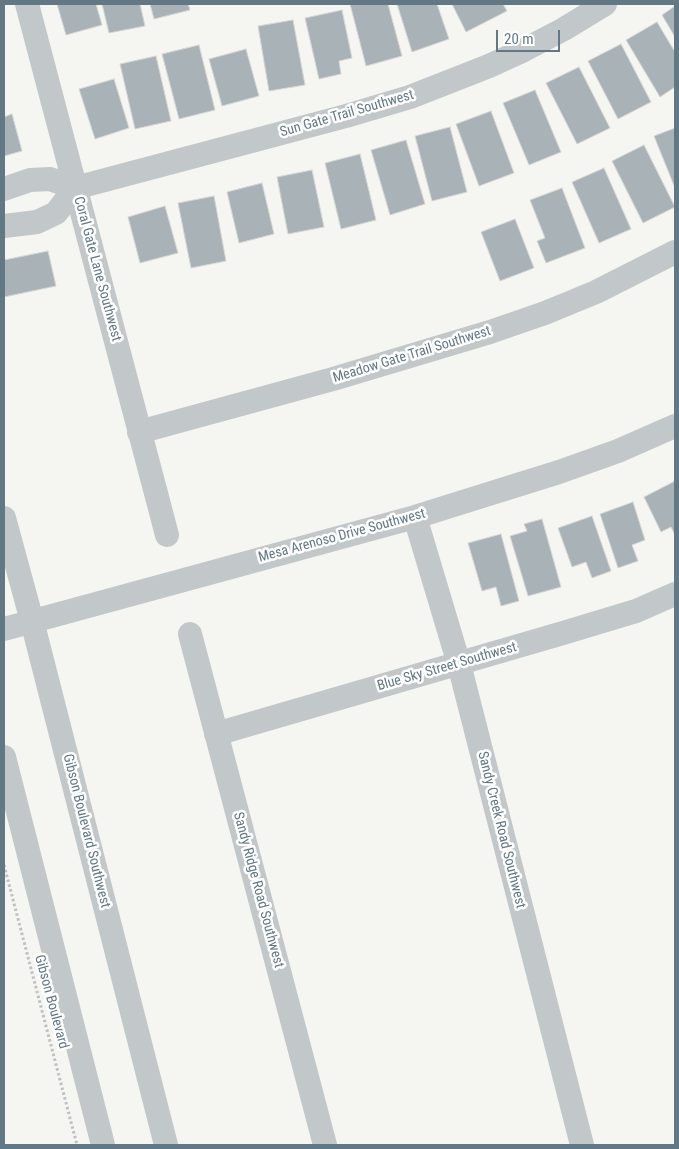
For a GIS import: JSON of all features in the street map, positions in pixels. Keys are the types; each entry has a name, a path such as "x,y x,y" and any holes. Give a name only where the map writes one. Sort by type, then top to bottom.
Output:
{"street":[{"name":"Coral Gate Lane Southwest","path":"27,4 167,534"},
{"name":"Sun Gate Trail Southwest","path":"75,188 346,116 410,96 489,66 524,50 605,4"},
{"path":"50,179 75,188 56,213 37,222 10,225 6,189 30,180 50,179"},
{"name":"Meadow Gate Trail Southwest","path":"139,432 332,379 490,332 545,313 596,292 675,252"},
{"name":"Mesa Arenoso Drive Southwest","path":"4,629 415,517 559,472 618,451 675,426"},
{"name":"Sandy Creek Road Southwest","path":"415,517 459,664 582,1145"},
{"name":"Gibson Boulevard Southwest","path":"4,518 32,620 166,1145"},
{"name":"Blue Sky Street Southwest","path":"216,734 636,611 675,594"},
{"name":"Sandy Ridge Road Southwest","path":"190,634 325,1145"},
{"path":"4,757 102,1145"}],"path":[{"name":"Gibson Boulevard","path":"4,865 77,1145"}],"building":[{"path":"57,4 96,4 102,25 66,35"},
{"path":"102,4 140,4 145,26 109,33"},
{"path":"150,4 188,4 190,10 154,19"},
{"path":"350,4 388,4 402,56 366,66"},
{"path":"397,4 437,4 449,39 412,52"},
{"path":"452,4 503,4 507,11 466,32"},
{"path":"675,6 675,37 662,15"},
{"path":"342,10 352,58 339,61 341,74 319,79 305,18"},
{"path":"293,20 305,85 269,91 258,26"},
{"path":"657,22 675,52 675,87 660,97 626,40"},
{"path":"621,44 651,102 618,119 588,61"},
{"path":"199,45 215,110 179,119 162,54"},
{"path":"246,49 259,96 222,106 209,59"},
{"path":"156,56 171,121 135,129 120,64"},
{"path":"579,67 610,128 577,144 546,83"},
{"path":"114,79 129,128 95,139 79,89"},
{"path":"535,90 561,152 529,165 503,103"},
{"path":"491,111 514,173 479,186 456,124"},
{"path":"12,114 22,151 4,156 4,117"},
{"path":"450,127 467,192 432,201 415,136"},
{"path":"675,128 675,188 654,136"},
{"path":"406,140 425,204 390,215 371,150"},
{"path":"644,145 675,207 643,223 612,161"},
{"path":"360,154 376,220 341,229 325,163"},
{"path":"604,168 631,229 599,243 572,182"},
{"path":"312,170 324,227 288,234 277,177"},
{"path":"262,183 274,234 239,243 227,192"},
{"path":"562,188 585,248 546,263 537,241 545,238 530,200"},
{"path":"214,196 226,261 191,268 178,203"},
{"path":"165,206 178,253 140,263 128,217"},
{"path":"515,219 534,268 500,281 481,232"},
{"path":"48,251 56,286 4,297 4,260"},
{"path":"675,481 675,535 671,527 661,532 644,497"},
{"path":"633,502 645,540 632,545 638,561 618,568 600,514"},
{"path":"592,516 611,571 592,578 586,562 572,567 558,528"},
{"path":"542,519 561,587 528,596 510,536 527,531 524,524"},
{"path":"501,534 519,601 501,606 496,587 482,591 468,543"}]}
